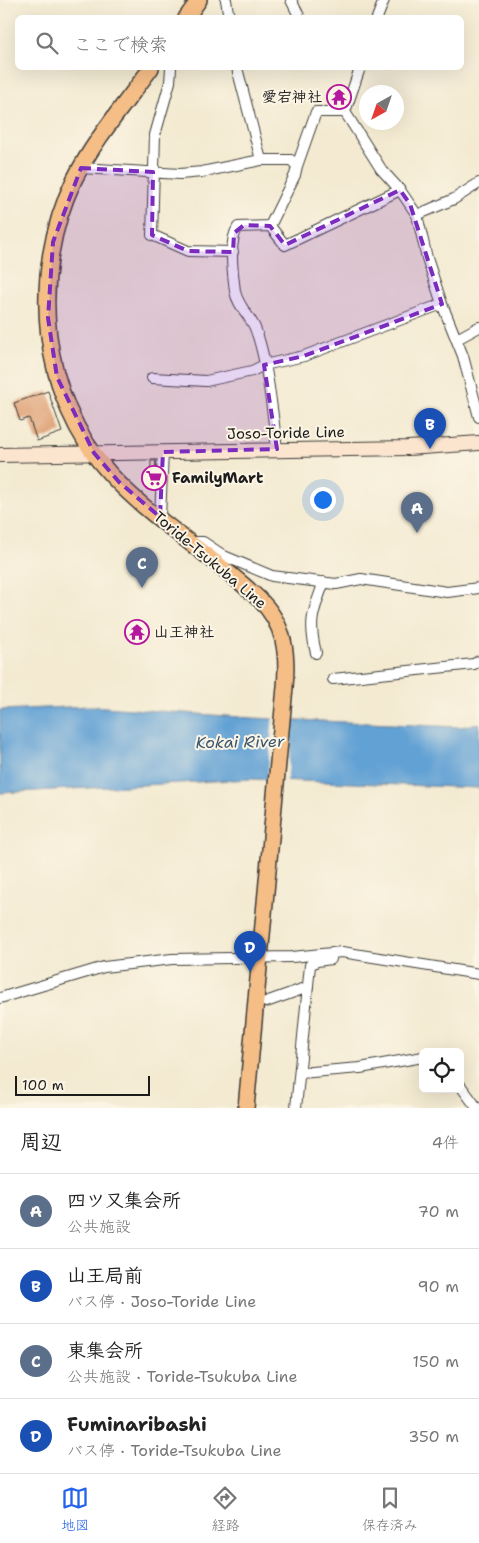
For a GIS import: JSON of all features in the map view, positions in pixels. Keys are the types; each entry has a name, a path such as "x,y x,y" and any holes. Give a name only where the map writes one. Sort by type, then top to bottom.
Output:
{"main road":[{"path":"188,15 199,0"},
{"name":"Toride-Tsukuba Line","path":"150,70 81,168 63,207 53,242 48,280 50,345 56,377 70,411 94,453 118,482 254,593 273,614 279,624 286,648 285,687 246,1108"},
{"name":"Joso-Toride Line","path":"0,456 277,449 408,448 479,443"}],"street":[{"path":"226,0 228,15"},
{"path":"291,0 298,15"},
{"path":"378,15 384,0"},
{"path":"171,70 170,82 156,135 153,172 152,235 188,251 233,252"},
{"path":"238,70 261,160"},
{"path":"345,112 359,70"},
{"path":"270,226 295,175 316,112 345,112"},
{"path":"345,112 381,169 400,190 417,215 442,304 457,339 474,391 479,417"},
{"path":"81,168 153,172 202,172 261,160 292,160 297,166"},
{"path":"417,215 454,198 479,183"},
{"path":"270,226 285,245 400,190"},
{"path":"270,226 238,227 234,233 233,252 235,294 255,328 264,365 277,449"},
{"path":"152,378 206,380 252,371 264,365 304,356 442,304"},
{"path":"457,339 479,327"},
{"path":"160,517 163,452"},
{"path":"191,542 203,542 224,556 272,576 336,584 362,578 447,592 479,588"},
{"path":"316,653 310,632 312,616 324,582"},
{"path":"333,679 474,664 479,661"},
{"path":"296,1108 310,965 317,961 330,959 332,952"},
{"path":"0,998 104,967 172,959 260,953 292,957 332,952 420,963 479,974"},
{"path":"266,1002 308,987"},
{"path":"300,1073 360,1068 419,1059"},
{"path":"464,1091 477,1108"}],"highlighted area":[{"path":"81,168 153,172 152,235 188,251 233,252 234,233 244,225 270,226 285,245 400,190 410,204 442,304 304,356 264,365 277,449 163,452 160,517 119,482 94,453 57,377 48,318 53,242"}],"water":[{"name":"Kokai River","path":"91,706 253,718 460,727 479,723 479,788 251,779 0,793 0,710"}],"pier":[{"path":"273,716 293,716 287,783 267,782"}],"building":[{"path":"48,391 62,432 37,441 29,418 20,421 14,403"},
{"path":"436,426 437,437 426,438 426,435 423,435 422,427"},
{"path":"151,461 156,461 154,490 150,489"}],"place":[{"name":"愛宕神社","path":"339,97"},
{"name":"山王局前","path":"430,449"},
{"name":"FamilyMart","path":"154,478"},
{"name":"四ツ又集会所","path":"417,533"},
{"name":"東集会所","path":"142,588"},
{"name":"山王神社","path":"137,632"},
{"name":"Fuminaribashi","path":"250,972"}]}
